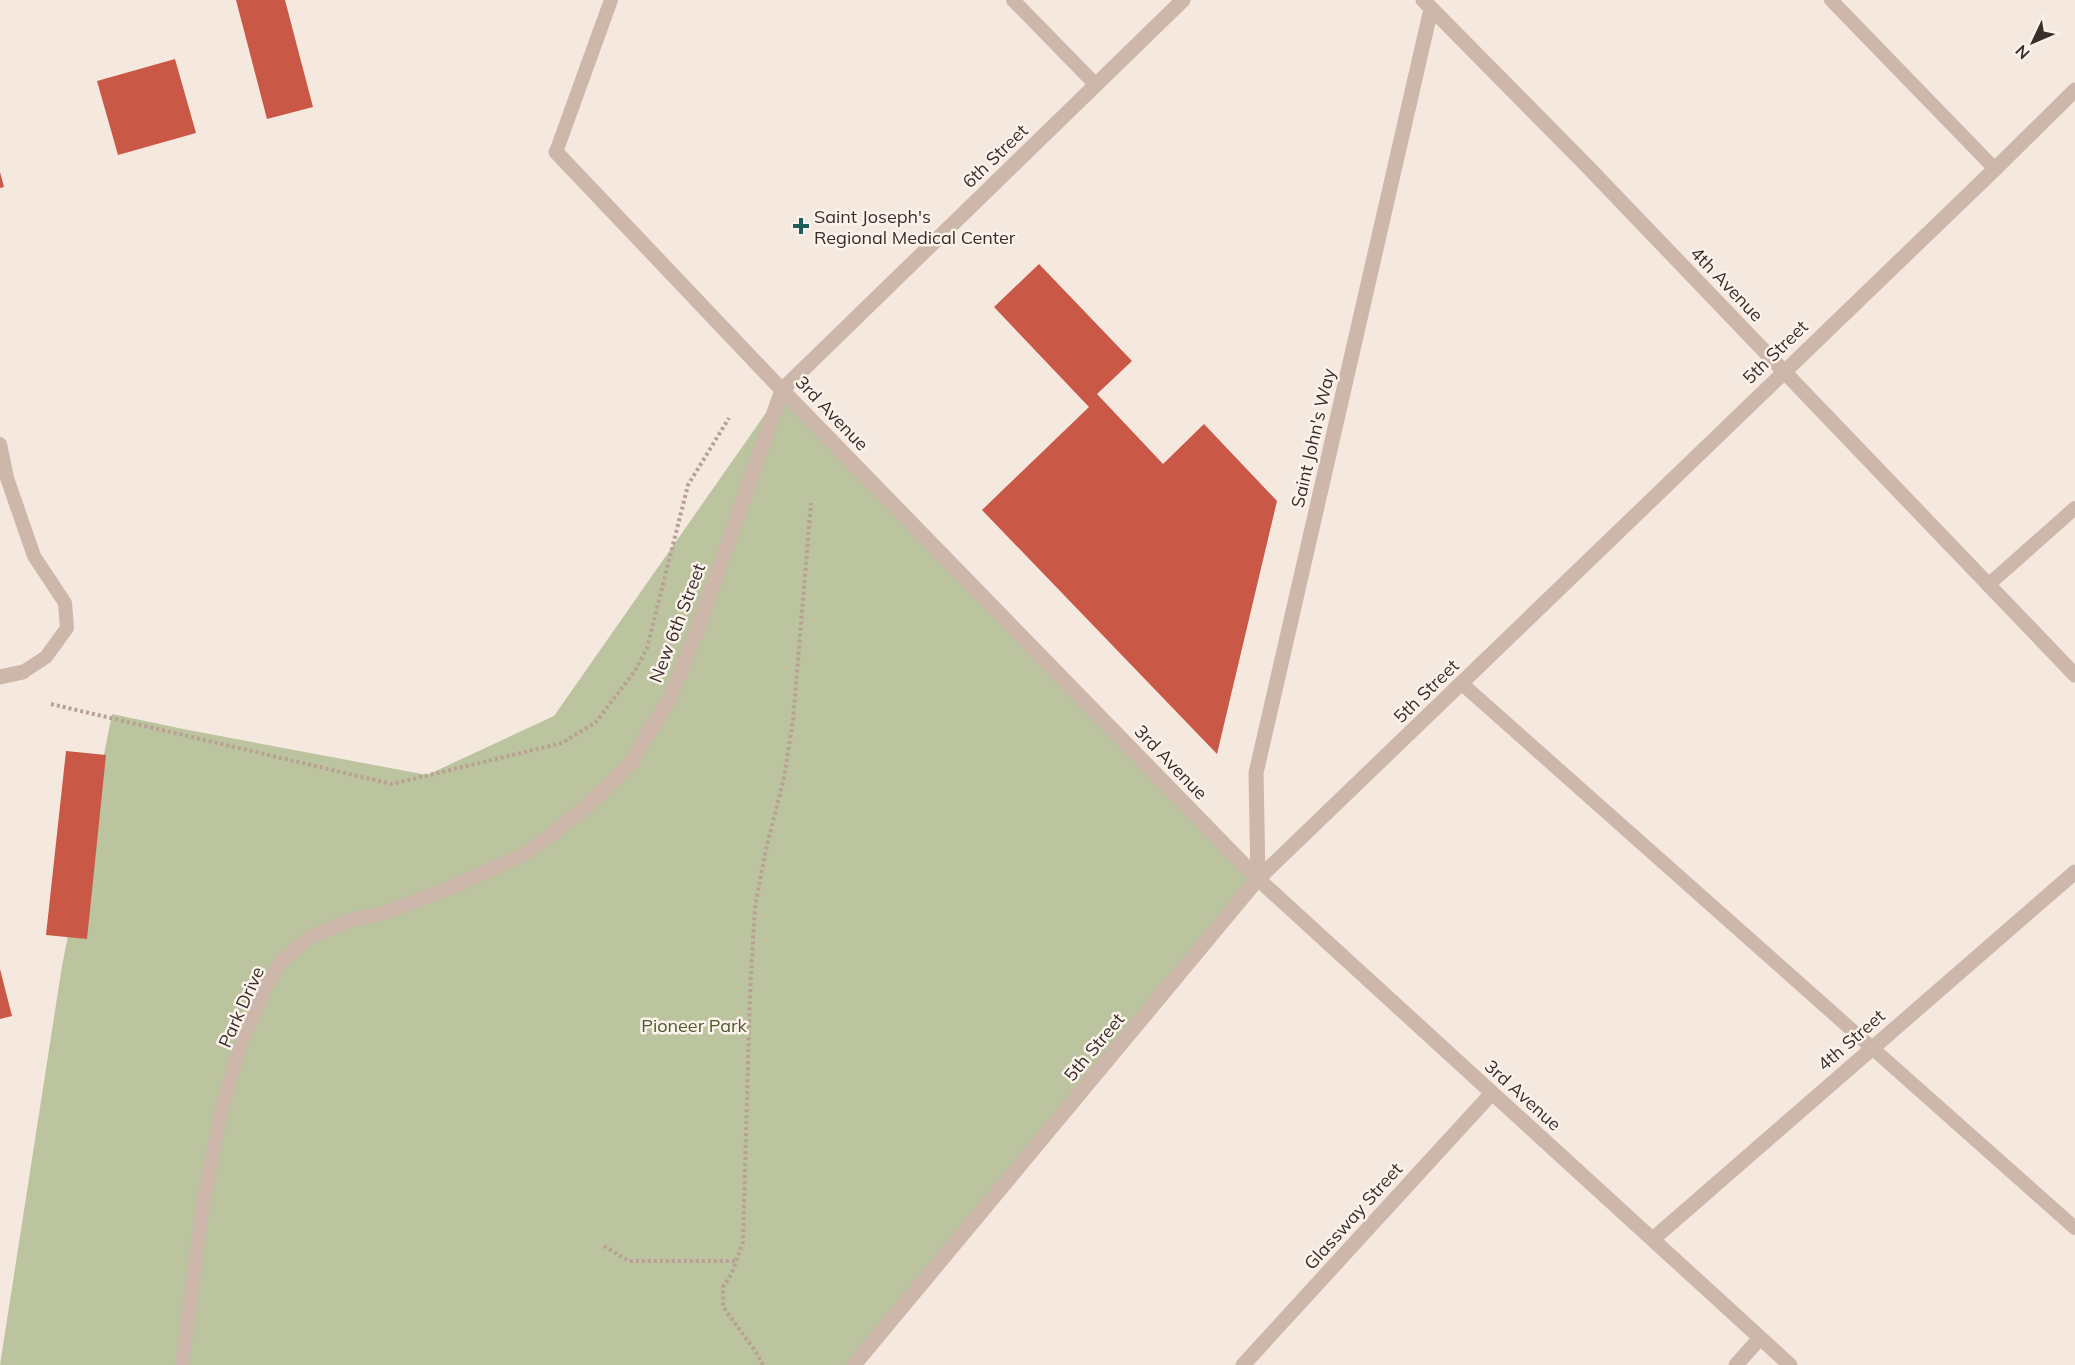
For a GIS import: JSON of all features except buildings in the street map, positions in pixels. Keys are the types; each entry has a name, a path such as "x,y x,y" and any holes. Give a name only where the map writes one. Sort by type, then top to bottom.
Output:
{"street":[{"name":"6th Street","path":"782,390 1184,0"},
{"name":"4th Avenue","path":"1427,4 1585,164 2075,675"},
{"name":"Saint John's Way","path":"1258,879 1256,773 1427,4"},
{"name":"5th Street","path":"854,1365 1258,879 2075,90"},
{"name":"3rd Avenue","path":"556,152 782,390 1258,879 1790,1365"},
{"name":"New 6th Street","path":"552,834 587,806 630,764 670,698 698,628 782,390"},
{"path":"0,677 23,672"},
{"name":"4th Street","path":"1653,1239 2075,872"},
{"name":"Glassway Street","path":"1244,1365 1492,1093"},
{"path":"1736,1365 1760,1338"}],"lane":[{"path":"556,152 611,0"},
{"path":"1013,0 1096,86"},
{"path":"1831,0 1995,169"},
{"path":"0,444 7,478 34,556 65,603 67,628 46,657 23,672"},
{"path":"1989,585 2075,508"},
{"path":"1461,683 2075,1228"},
{"name":"Park Drive","path":"182,1365 203,1204 223,1103 242,1041 266,986 282,961 308,938 350,920 384,913 452,887 525,854 552,834"}],"path":[{"path":"51,704 392,784 562,743 596,722 635,671 647,648 688,485 729,418"},
{"path":"763,1365 723,1307 723,1287 732,1272 743,1242 750,993 755,907 766,849 784,778 793,720 811,503"},
{"path":"604,1246 629,1261 736,1261"}],"green space":[{"name":"Pioneer Park","path":"782,390 1258,879 854,1365 0,1365 62,966 112,714 427,775 554,716"}],"place":[{"name":"Saint Joseph's Regional Medical Center","path":"801,226"}]}
